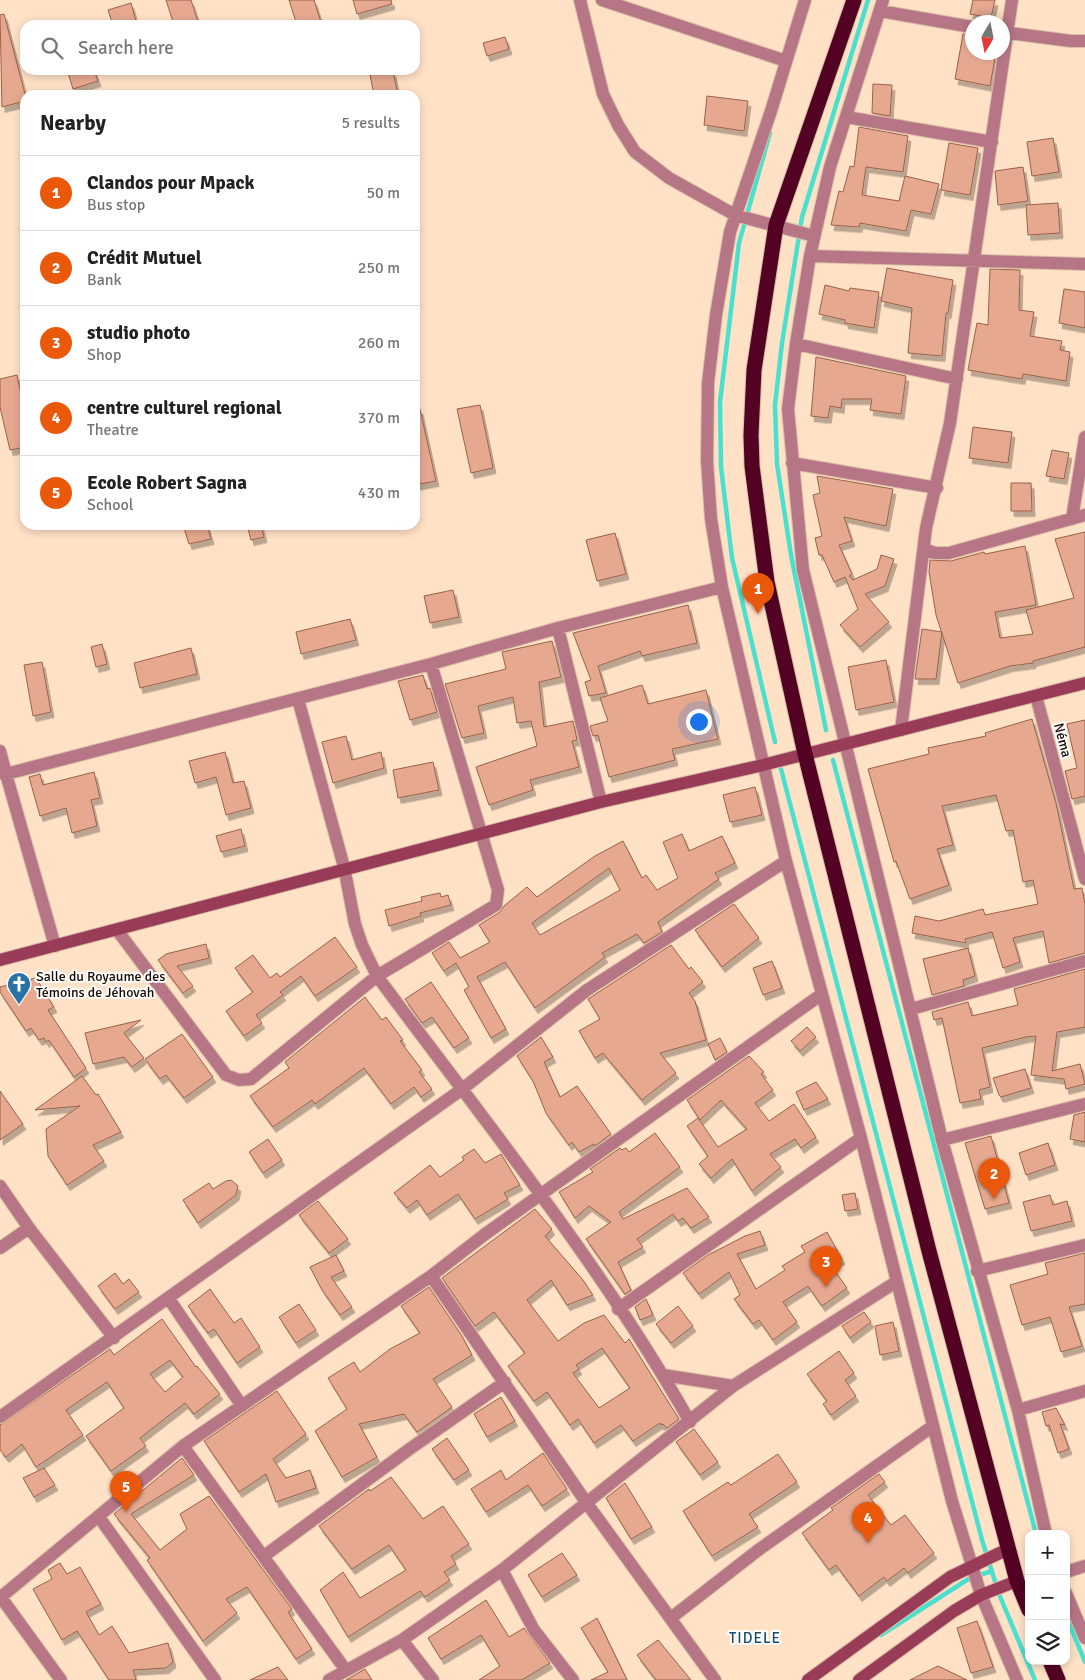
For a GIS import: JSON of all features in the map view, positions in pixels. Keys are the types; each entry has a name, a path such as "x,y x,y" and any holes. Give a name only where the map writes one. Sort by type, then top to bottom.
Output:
{"highway":[{"path":"854,0 776,225 754,370 751,435 752,466 767,582 805,754 929,1251 1008,1549 1017,1581 1025,1600"},
{"path":"1052,1665 1058,1680"}],"main road":[{"path":"0,960 117,930 344,867 482,834 600,802 846,744 1085,683"},
{"path":"808,1680 950,1577 1008,1549"},
{"path":"859,1680 954,1611 986,1593 1017,1581"}],"street":[{"path":"580,0 603,94 618,125 635,152 669,178 735,215 814,236"},
{"path":"602,0 786,61"},
{"path":"805,0 735,215 716,315 708,384 707,461 711,518 722,587 786,861 861,1138 952,1501 972,1565 986,1593 1017,1680"},
{"path":"1009,15 1012,0"},
{"path":"965,25 881,6 830,167 814,236 796,344 788,410 804,570 942,1140 1018,1410 1045,1530"},
{"path":"1010,33 1085,41"},
{"path":"901,730 926,528 937,488 957,379 992,142 1002,60"},
{"path":"846,117 992,142"},
{"path":"810,256 1085,264"},
{"path":"796,344 957,379"},
{"path":"1072,519 1085,437"},
{"path":"792,463 937,488"},
{"path":"924,549 935,553 949,553 1085,515"},
{"path":"3,774 298,699 558,628 722,587"},
{"path":"558,628 600,802"},
{"path":"117,930 226,1075 239,1080 251,1079 377,976 496,905 498,890 431,664"},
{"name":"Néma","path":"1036,696 1085,879"},
{"path":"298,699 344,867 354,924 377,976 461,1090 542,1194 663,1374 690,1422"},
{"path":"0,751 3,774 54,946"},
{"path":"0,1417 170,1299 461,1090 587,990 786,861"},
{"path":"911,1009 1085,961"},
{"path":"60,1680 0,1596 99,1517 183,1446 431,1276 542,1194 822,994"},
{"path":"942,1140 1085,1104"},
{"path":"618,1309 861,1138"},
{"path":"0,1186 28,1228 114,1338"},
{"path":"0,1248 28,1228"},
{"path":"978,1271 1085,1245"},
{"path":"431,1276 586,1502 714,1680"},
{"path":"329,1680 345,1669 402,1640 502,1570 733,1386 896,1282"},
{"path":"170,1299 242,1406"},
{"path":"663,1374 733,1386"},
{"path":"264,1556 410,1448 505,1382"},
{"path":"1018,1410 1085,1391"},
{"path":"671,1618 757,1551 933,1426"},
{"path":"183,1446 345,1669"},
{"path":"99,1517 215,1680"},
{"path":"1070,1571 1085,1566"},
{"path":"502,1570 534,1630 573,1680"},
{"path":"1070,1602 1085,1638"},
{"path":"402,1640 432,1680"}],"building":[{"path":"166,0 191,0 197,20 172,20"},
{"path":"289,0 314,0 320,20 295,20"},
{"path":"353,0 391,0 392,4 357,14"},
{"path":"973,0 995,0 992,15 970,14"},
{"path":"131,3 136,20 111,20 108,10"},
{"path":"4,14 24,90 20,90 20,102 2,107 0,15"},
{"path":"963,34 965,34 965,60 995,60 990,86 955,79"},
{"path":"505,37 509,49 487,56 483,43"},
{"path":"69,75 96,75 98,81 73,89"},
{"path":"370,75 394,75 397,90 373,90"},
{"path":"873,84 892,85 890,116 872,113"},
{"path":"707,96 748,101 744,131 704,125"},
{"path":"859,127 908,136 903,172 866,167 862,195 899,201 905,176 939,184 931,214 911,210 906,231 860,223 859,227 831,225 839,191 843,192 850,166 854,167"},
{"path":"1053,138 1059,172 1032,176 1027,142"},
{"path":"949,143 978,148 970,195 941,190"},
{"path":"1023,167 1028,201 998,205 995,171"},
{"path":"1058,203 1060,233 1028,235 1026,205"},
{"path":"887,268 953,280 948,313 946,313 942,356 908,353 912,308 881,301"},
{"path":"990,269 1020,270 1019,310 1034,312 1030,336 1062,341 1060,350 1070,352 1066,381 1023,374 1022,379 968,370 977,323 988,325"},
{"path":"825,285 849,291 850,288 879,292 874,328 845,323 845,320 819,314"},
{"path":"1064,289 1085,292 1085,328 1059,323"},
{"path":"816,357 906,376 901,414 870,410 872,399 842,399 841,408 830,406 828,418 811,416"},
{"path":"17,375 20,389 20,448 10,450 0,407 0,379"},
{"path":"480,405 493,468 471,473 457,409"},
{"path":"420,409 436,481 420,484"},
{"path":"973,427 1012,432 1008,463 969,458"},
{"path":"1052,450 1069,453 1064,479 1046,476"},
{"path":"817,476 893,489 886,526 844,517 852,541 839,545 852,574 849,576 853,580 877,569 881,555 894,559 885,586 865,594 889,622 860,647 840,625 858,609 845,577 834,582 822,555 819,555 815,538 822,536 813,495 820,493"},
{"path":"1011,483 1031,483 1032,511 1011,511"},
{"path":"185,530 208,530 211,539 189,544"},
{"path":"248,530 262,530 264,537 251,540"},
{"path":"1085,532 1085,647 1033,661 1033,663 1010,666 958,683 936,615 929,572 930,560 951,561 984,552 985,554 1025,546 1036,605 995,612 1000,638 1033,634 1026,610 1074,598 1055,539"},
{"path":"615,533 626,574 597,581 586,540"},
{"path":"453,590 459,617 430,623 424,596"},
{"path":"688,605 697,643 642,656 640,651 598,666 606,693 589,696 585,682 591,680 573,633"},
{"path":"350,619 356,640 301,654 296,632"},
{"path":"922,629 942,632 936,679 915,679"},
{"path":"552,641 561,677 539,682 544,727 573,721 577,740 572,741 579,767 530,780 533,790 489,805 476,767 537,746 531,721 517,723 513,697 478,706 484,733 462,738 445,684 506,669 502,652"},
{"path":"102,644 107,664 96,667 91,647"},
{"path":"191,648 197,674 140,688 134,663"},
{"path":"886,660 894,702 856,710 848,667"},
{"path":"42,662 51,712 33,716 24,665"},
{"path":"423,675 427,689 430,688 437,712 410,720 398,681"},
{"path":"642,685 648,704 706,690 718,739 672,749 675,760 609,777 598,735 593,736 590,726 608,721 600,698"},
{"path":"1032,719 1056,803 1074,889 1082,888 1085,904 1085,953 1049,963 1043,931 1013,938 1020,962 1003,968 992,932 965,939 966,943 912,933 915,916 939,921 983,909 985,915 1038,904 1033,880 1023,882 1013,830 1006,831 996,795 942,806 953,845 937,849 949,885 910,899 896,861 894,862 868,769 929,754 928,748 986,736 985,733"},
{"path":"1085,720 1085,796 1072,799 1065,771 1077,768 1067,724"},
{"path":"346,736 352,760 381,752 384,768 333,783 322,742"},
{"path":"225,752 233,783 244,781 251,808 226,815 216,777 195,783 189,761"},
{"path":"433,762 439,790 398,798 393,770"},
{"path":"94,772 100,798 91,800 97,826 72,833 66,808 40,816 29,777 40,774 43,785"},
{"path":"755,787 762,815 730,822 723,795"},
{"path":"241,829 245,846 221,852 216,836"},
{"path":"682,834 689,851 722,836 735,863 715,873 719,879 658,922 662,932 644,943 637,934 602,953 605,957 535,1008 505,962 477,977 506,1029 491,1038 464,990 469,987 456,963 444,971 432,953 449,942 460,958 490,942 479,925 500,912 504,906 527,887 537,897 595,856 623,841 642,878 646,875 657,890 678,878 663,842","holes":["609,868 620,890 540,935 532,923"]},
{"path":"440,893 441,897 448,895 451,905 420,913 421,916 389,926 385,910 422,901 421,897"},
{"path":"734,904 759,938 722,967 695,930"},
{"path":"335,937 357,967 315,996 301,976 280,992 283,995 256,1015 262,1023 244,1036 226,1011 253,992 235,968 253,955 270,978 277,973 280,977"},
{"path":"206,944 209,958 177,966 193,986 183,993 158,960 166,954"},
{"path":"671,945 689,969 691,967 703,982 689,993 695,1001 706,1040 660,1053 676,1073 642,1100 603,1053 595,1058 579,1031 600,1019 588,999"},
{"path":"968,948 975,976 963,980 964,986 932,995 923,959"},
{"path":"772,961 782,988 763,995 753,968"},
{"path":"1085,969 1085,1027 1057,1032 1052,1071 1080,1064 1085,1084 1066,1089 1064,1079 1031,1075 1036,1036 1026,1037 982,1048 990,1087 979,1090 981,1099 960,1103 942,1018 934,1020 932,1012 968,1002 972,1016 1018,1005 1014,989"},
{"path":"36,978 54,1007 48,1010 86,1068 74,1077 49,1040 46,1042 44,1038 39,1040 31,1028 26,1031 0,992 0,987"},
{"path":"431,982 469,1038 454,1048 432,1017 422,1023 405,999"},
{"path":"365,997 382,1020 386,1017 403,1040 400,1041 422,1070 419,1072 432,1089 421,1097 414,1087 391,1104 364,1068 315,1104 312,1100 273,1127 250,1096 289,1068 285,1062"},
{"path":"141,1020 124,1033 144,1058 132,1067 124,1057 93,1064 85,1033"},
{"path":"807,1027 816,1037 800,1051 791,1041"},
{"path":"182,1034 213,1077 184,1098 166,1075 160,1079 145,1059"},
{"path":"541,1037 553,1057 544,1062 560,1097 577,1086 611,1134 595,1146 594,1144 579,1152 572,1142 569,1145 546,1113 533,1081 517,1056"},
{"path":"720,1038 727,1052 715,1060 708,1044"},
{"path":"749,1056 764,1072 761,1074 773,1090 755,1103 769,1121 794,1104 816,1137 801,1148 795,1139 770,1154 781,1167 752,1191 732,1159 711,1178 699,1164 708,1156 687,1126 698,1118 718,1147 747,1129 721,1100 700,1120 687,1100"},
{"path":"1025,1069 1031,1088 1001,1097 993,1078"},
{"path":"82,1076 96,1095 98,1094 121,1132 93,1145 104,1161 67,1185 48,1156 46,1129 80,1106 35,1110"},
{"path":"816,1082 828,1099 804,1110 796,1092"},
{"path":"0,1091 23,1124 0,1140"},
{"path":"1085,1112 1085,1142 1070,1139 1074,1115"},
{"path":"655,1133 680,1167 619,1212 623,1219 687,1188 709,1217 691,1228 683,1218 678,1221 673,1214 637,1239 643,1247 618,1262 631,1290 625,1294 586,1239 611,1222 589,1206 575,1218 559,1192 593,1172 590,1169 620,1148 622,1150 626,1148 629,1152"},
{"path":"991,1136 1009,1203 985,1209 965,1143"},
{"path":"268,1139 282,1160 263,1173 249,1152"},
{"path":"1048,1143 1055,1165 1026,1175 1019,1153"},
{"path":"474,1149 485,1163 501,1154 520,1185 504,1193 508,1199 475,1219 458,1194 427,1215 417,1200 407,1208 394,1193 430,1165 440,1177 464,1160 462,1157"},
{"path":"231,1180 238,1186 236,1195 198,1223 183,1200 209,1183 213,1189"},
{"path":"855,1193 858,1209 845,1211 842,1195"},
{"path":"1050,1195 1053,1205 1067,1201 1072,1221 1031,1231 1023,1202"},
{"path":"318,1201 348,1239 329,1253 299,1215"},
{"path":"535,1209 552,1229 545,1236 583,1280 593,1295 567,1305 551,1280 527,1300 558,1341 584,1323 604,1315 625,1343 629,1339 679,1419 667,1428 660,1423 633,1441 621,1425 594,1443 578,1419 570,1425 547,1392 534,1401 508,1366 525,1353 494,1312 475,1326 442,1278","holes":["602,1348 630,1388 599,1408 573,1373 579,1369 576,1365"]},
{"path":"760,1231 765,1245 737,1254 756,1289 785,1270 782,1266 805,1252 801,1246 827,1232 842,1259 830,1264 847,1288 822,1306 808,1286 783,1302 797,1322 773,1340 759,1320 753,1324 734,1299 740,1295 729,1272 699,1294 683,1273 708,1255 745,1236"},
{"path":"1085,1253 1085,1304 1069,1307 1082,1346 1061,1352 1050,1317 1022,1325 1010,1285 1048,1274 1045,1263"},
{"path":"336,1255 344,1271 331,1277 352,1307 340,1315 322,1290 310,1267"},
{"path":"115,1273 123,1284 129,1279 139,1292 115,1309 98,1286"},
{"path":"429,1287 462,1336 472,1355 433,1379 452,1407 417,1432 404,1414 359,1424 377,1457 342,1477 315,1431 347,1409 328,1378 354,1362 360,1372 390,1349 420,1333 401,1306"},
{"path":"210,1289 234,1323 241,1318 260,1347 237,1363 214,1329 208,1333 188,1306"},
{"path":"646,1299 653,1315 640,1320 635,1307"},
{"path":"299,1304 316,1330 296,1343 279,1317"},
{"path":"678,1306 693,1326 671,1343 656,1324"},
{"path":"864,1312 871,1322 850,1338 842,1326"},
{"path":"162,1319 196,1367 220,1394 194,1414 185,1403 140,1438 146,1446 111,1471 86,1436 124,1408 107,1382 66,1410 83,1435 36,1467 22,1444 6,1457 0,1450 0,1425 110,1349 114,1355","holes":["170,1360 183,1377 165,1392 150,1374"]},
{"path":"893,1322 899,1351 880,1355 875,1326"},
{"path":"839,1351 854,1373 845,1380 856,1396 831,1415 823,1404 827,1401 807,1374"},
{"path":"277,1391 306,1434 273,1459 286,1478 310,1470 316,1488 276,1502 266,1474 239,1492 204,1441"},
{"path":"501,1397 515,1421 487,1437 474,1414"},
{"path":"1056,1408 1065,1425 1060,1424 1069,1449 1058,1453 1049,1425 1046,1426 1042,1412"},
{"path":"694,1429 718,1462 700,1475 676,1442"},
{"path":"447,1438 469,1470 454,1480 432,1449"},
{"path":"543,1453 567,1489 542,1506 528,1485 486,1512 471,1489 501,1470 506,1480"},
{"path":"778,1454 797,1482 749,1514 758,1527 712,1556 683,1511 728,1482 731,1485"},
{"path":"182,1458 194,1475 131,1514 160,1550 187,1529 180,1514 209,1496 292,1609 288,1612 312,1649 296,1659 247,1587 226,1599 237,1613 203,1641 147,1560 150,1558 114,1514"},
{"path":"44,1468 55,1485 34,1497 23,1478"},
{"path":"879,1474 885,1482 868,1495 891,1525 905,1515 934,1553 908,1573 904,1568 887,1581 884,1577 859,1596 836,1565 829,1570 802,1533 833,1510 831,1508"},
{"path":"391,1477 423,1519 443,1506 469,1544 451,1556 456,1564 444,1572 450,1580 425,1597 420,1591 348,1637 320,1590 343,1572 360,1598 406,1570 389,1545 352,1569 319,1526 369,1489 370,1491"},
{"path":"625,1483 652,1527 631,1539 606,1498"},
{"path":"562,1553 577,1575 542,1597 528,1575"},
{"path":"60,1563 67,1574 80,1567 101,1604 86,1612 99,1635 112,1626 129,1653 168,1643 173,1662 166,1668 133,1670 136,1680 109,1680 77,1631 62,1640 33,1589 52,1579 48,1570"},
{"path":"486,1600 509,1637 524,1628 550,1663 522,1680 479,1680 500,1666 481,1635 441,1659 428,1638"},
{"path":"597,1618 627,1680 591,1680 608,1672 581,1628"},
{"path":"977,1621 993,1667 971,1673 957,1628"},
{"path":"658,1640 691,1680 656,1680 637,1655"},
{"path":"938,1666 967,1680 910,1680"},
{"path":"278,1667 288,1680 250,1680"},
{"path":"365,1669 372,1680 346,1680"}],"waterway":[{"path":"826,730 791,555 777,464 775,405 782,343 802,217 868,0"},
{"path":"770,133 739,243 720,402 721,467 732,558 775,742"},
{"path":"833,760 1035,1530"},
{"path":"781,769 982,1540 999,1594 1035,1680"},
{"path":"881,1635 970,1578 992,1571"},
{"path":"1068,1620 1085,1662"}],"place":[{"name":"Clandos pour Mpack","path":"758,614"},
{"name":"Salle du Royaume des Témoins de Jéhovah","path":"19,1005"},
{"name":"Crédit Mutuel","path":"994,1199"},
{"name":"studio photo","path":"826,1287"},
{"name":"Ecole Robert Sagna","path":"126,1512"},
{"name":"centre culturel regional","path":"868,1543"}],"district":[{"name":"TIDELE","path":"755,1638"}]}
